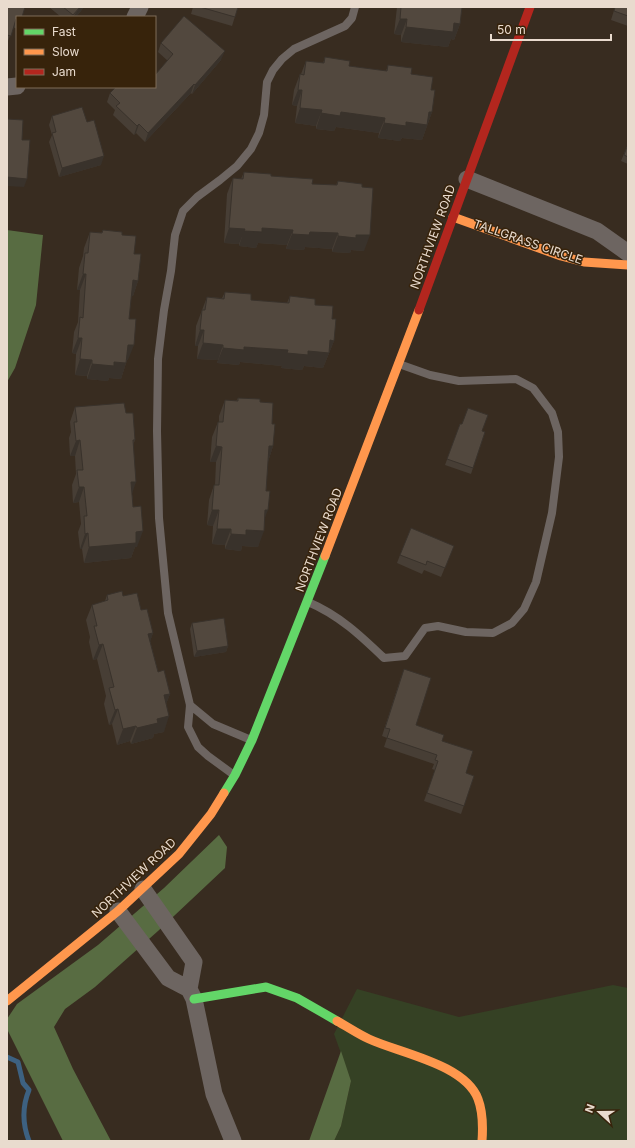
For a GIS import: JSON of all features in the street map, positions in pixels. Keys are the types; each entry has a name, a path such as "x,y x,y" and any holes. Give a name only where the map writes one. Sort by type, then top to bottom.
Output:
{"street":[{"path":"136,16 140,7"},
{"name":"NORTHVIEW ROAD","path":"7,1001 144,889 179,854 212,814 235,775 252,740 308,602 399,364 530,7"},
{"path":"467,179 597,231 628,253"},
{"name":"TALLGRASS CIRCLE","path":"453,217 561,256 584,262 628,265"},
{"path":"144,889 194,962 191,994 214,1094 233,1141"},
{"path":"118,911 168,978 191,994 266,987 297,998 369,1039 435,1063 465,1080 478,1098 483,1121 482,1141"}],"lane":[{"path":"235,775 198,747 188,727 190,705 168,613 159,511 157,431 158,359 164,310 172,271 175,235 183,211 197,197 236,166 252,150 264,115 267,82 273,70 282,59 294,50 346,26 352,18 355,7"},
{"path":"308,602 323,608 350,626 384,658 405,656 425,628 438,626 466,632 493,633 512,623 524,609 536,582 552,513 559,457 558,432 552,413 533,388 516,379 459,381 430,375 399,364"},
{"path":"190,705 213,724 252,740"}],"green space":[{"path":"7,230 43,235 36,305 15,368 7,382"},
{"path":"219,835 227,847 225,868 158,931 95,987 65,1009 54,1027 73,1069 111,1141 63,1141 7,1029 7,1019 17,1004 98,945 164,888"},
{"path":"613,985 628,988 628,1141 334,1141 341,1126 351,1081 334,1034 357,989 459,1017"},
{"path":"341,1051 351,1081 341,1126 334,1141 309,1141"}],"building":[{"path":"7,7 25,7 22,16 16,16 11,36 7,35"},
{"path":"63,7 80,7 73,15"},
{"path":"200,7 238,7 235,17"},
{"path":"401,7 462,7 460,24 454,23 453,32 406,27 407,19 400,19"},
{"path":"615,7 628,7 628,16 614,11"},
{"path":"184,16 225,51 195,85 194,84 148,133 139,124 137,126 116,106 120,103 110,93 115,88 156,88 156,74 173,54 161,43"},
{"path":"325,57 350,61 349,66 387,71 388,65 412,68 411,74 433,77 431,90 435,90 432,112 429,112 427,125 406,122 406,126 384,123 385,118 341,112 340,116 321,113 322,110 300,108 302,90 298,90 300,74 304,75 306,61 324,63"},
{"path":"82,107 87,122 94,120 104,156 62,168 52,133 56,132 52,116"},
{"path":"7,119 23,120 22,140 30,140 27,179 7,177"},
{"path":"628,144 628,157 624,155"},
{"path":"244,172 271,174 271,176 313,179 312,184 337,185 338,181 362,184 362,187 373,188 370,235 356,235 356,238 338,236 338,233 310,232 309,235 292,234 293,230 262,228 262,232 229,228 233,178 243,179"},
{"path":"103,230 122,232 122,235 136,236 134,254 141,254 138,281 133,280 129,319 136,319 134,345 128,345 126,363 114,362 114,366 92,364 92,360 80,359 82,338 78,338 80,317 83,318 86,274 83,274 85,253 88,253 90,232 102,233"},
{"path":"225,292 251,294 251,300 289,303 290,296 315,299 315,305 333,306 332,319 336,319 334,341 330,340 329,353 308,351 308,355 287,353 288,350 244,347 244,350 223,348 223,345 203,343 204,330 200,330 202,310 205,310 207,297 224,299"},
{"path":"238,398 260,399 260,402 273,403 272,424 275,424 273,446 269,446 266,491 270,491 268,510 265,510 264,531 246,530 246,535 231,534 231,529 217,529 219,510 212,510 214,485 219,485 222,447 216,446 218,422 223,422 225,400 238,401"},
{"path":"124,403 126,413 133,413 136,482 131,482 133,507 141,506 143,531 136,532 136,543 89,547 88,533 85,534 84,516 87,516 84,487 79,487 77,470 83,470 80,440 76,441 74,422 77,422 75,407"},
{"path":"468,408 488,415 482,431 485,432 473,468 447,459 460,424 462,424"},
{"path":"411,528 454,546 445,568 427,561 426,565 400,555"},
{"path":"122,591 123,596 137,593 141,610 147,609 153,633 148,634 158,672 164,670 170,694 164,695 169,716 157,719 158,723 137,728 136,726 123,729 118,709 115,710 109,688 114,687 103,644 99,645 94,626 97,626 92,605 108,600 107,595"},
{"path":"224,618 228,646 197,651 192,623"},
{"path":"404,669 431,678 416,725 444,735 442,741 473,751 466,773 474,776 464,806 427,793 438,761 435,760 437,755 387,738 390,729 385,728"}],"waterway":[{"path":"7,1057 18,1062 23,1083 29,1090 24,1109 25,1128 29,1141"}],"traffic: fast":[{"path":"224,793 235,775 252,740 325,556"},
{"path":"194,999 266,987 297,998 337,1021"}],"traffic: slow":[{"path":"453,217 561,256 584,262 628,265"},
{"path":"325,556 419,310"},
{"path":"7,1001 118,911 179,854 211,814 224,793"},
{"path":"337,1021 369,1039 430,1061 446,1068 460,1077 471,1087 478,1099 481,1109 482,1141"}],"traffic: jam":[{"path":"419,310 530,7"}]}
